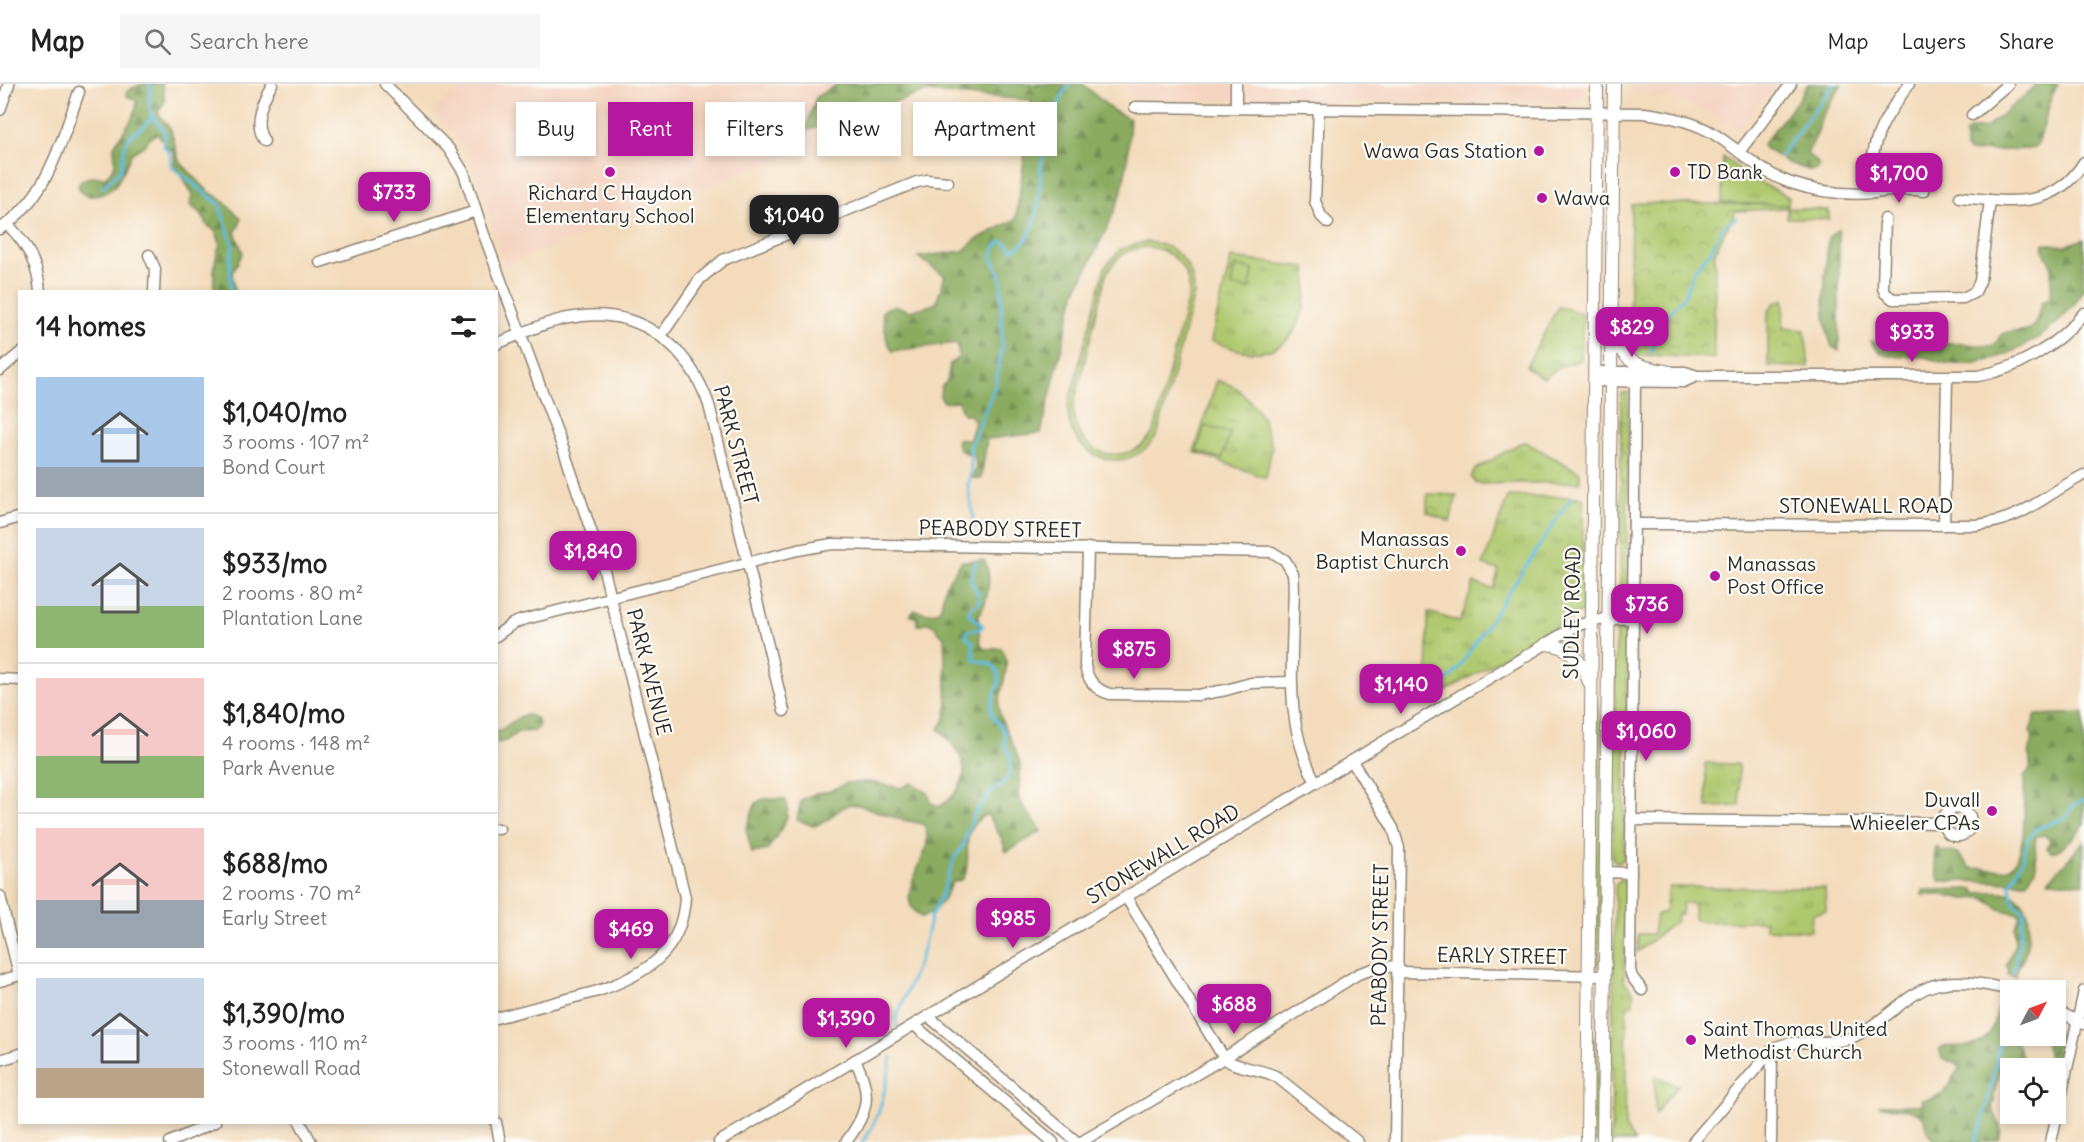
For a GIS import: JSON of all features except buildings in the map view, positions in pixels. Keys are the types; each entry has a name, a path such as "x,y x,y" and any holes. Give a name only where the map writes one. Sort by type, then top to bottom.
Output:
{"main road":[{"name":"SUDLEY ROAD","path":"1587,1142 1597,84"},
{"name":"SUDLEY ROAD","path":"1603,1142 1614,84"},
{"path":"1612,316 1617,343 1625,357 1642,365 1670,372"},
{"path":"1546,644 1563,647 1574,654 1587,677 1591,693"}],"street":[{"path":"0,110 9,84"},
{"path":"264,141 259,132 259,118 266,94 272,84"},
{"name":"PARK AVENUE","path":"387,84 453,154 464,173 603,566 683,881 685,897 681,925 672,945 655,962 627,978 592,993 498,1017"},
{"path":"1236,84 1236,108"},
{"path":"1739,152 1791,84"},
{"path":"1874,193 1873,160 1876,141 1885,120 1909,84"},
{"path":"1972,115 2008,84"},
{"path":"40,290 30,253 3,227 20,214 37,194 58,151 79,92"},
{"path":"1135,107 1644,113 1677,118 1713,133 1763,171 1794,184 1837,193 1924,191"},
{"path":"1319,109 1315,201 1321,216 1328,223"},
{"path":"1960,196 2025,202 2050,194 2069,182 2084,162"},
{"path":"661,336 700,279 723,260 917,182 927,180 948,182"},
{"path":"1885,219 1883,288 1888,296 1893,299 1963,298 1975,292 1980,281 1990,200"},
{"path":"320,262 476,211"},
{"path":"149,255 155,269 154,290"},
{"path":"1611,377 1670,372 1685,372 1697,376 1947,378 1978,376 1997,372 2030,359 2065,333 2084,313"},
{"name":"PARK STREET","path":"498,343 558,320 590,315 619,318 648,328 682,354 705,392 784,711"},
{"path":"0,370 18,356"},
{"path":"1595,376 1635,381 1683,382 1697,376"},
{"path":"1944,525 1947,378"},
{"path":"1635,381 1630,970 1632,977 1642,990"},
{"name":"STONEWALL ROAD","path":"1634,524 1976,525 2007,520 2021,514 2052,492 2084,475"},
{"path":"0,523 18,518"},
{"name":"PEABODY STREET","path":"498,634 512,624 522,621 798,550 832,544 1272,552 1279,555 1290,567 1294,580 1291,682 1294,720 1298,739 1316,783"},
{"path":"1088,548 1085,665 1091,682 1102,692 1198,695 1251,683 1291,682"},
{"name":"STONEWALL ROAD","path":"719,1142 1574,627 1592,620 1633,619"},
{"path":"0,679 18,680"},
{"name":"PEABODY STREET","path":"1352,761 1397,838 1399,848 1395,1142"},
{"path":"1632,820 1942,823"},
{"path":"1606,872 1631,873"},
{"path":"0,896 18,971"},
{"path":"1126,897 1224,1058 1229,1063 1264,1070 1277,1077 1358,1142"},
{"name":"EARLY STREET","path":"1079,1142 1224,1058 1358,974 1376,968 1605,976"},
{"path":"0,981 18,975"},
{"path":"1693,1142 1772,1050 1782,1044 1821,1043 1848,1039 1871,1027 1916,994 1941,984 1951,982 2000,988"},
{"path":"2051,1142 2081,1023 2084,991"},
{"path":"928,1016 1079,1142"},
{"path":"2066,1016 2081,1023"},
{"path":"914,1025 1053,1142"},
{"path":"1771,1142 1772,1050"},
{"path":"0,1060 18,1055"},
{"path":"846,1142 861,1120 866,1105 864,1081 855,1060"},
{"path":"171,1142 211,1124"},
{"path":"301,1124 311,1142"},
{"path":"496,1124 500,1142"}],"shaded area":[{"name":"Richard C Haydon Elementary School","path":"462,84 905,84 908,109 901,112 901,102 817,102 817,144 805,149 805,102 705,102 705,156 787,156 505,265 478,180 464,149 455,136 431,113"},
{"path":"1125,84 1586,84 1587,93 1576,103 1276,103 1135,99"},
{"path":"1631,84 1775,84 1772,92 1739,130 1712,113 1676,100 1631,94"}],"green space":[{"path":"142,84 162,84 165,101 158,113 171,130 179,161 209,192 221,199 241,218 235,232 243,253 232,273 235,290 214,290 214,267 220,244 218,238 201,214 190,205 192,193 174,164 174,152 167,147 158,134 150,137 145,145 132,153 122,175 108,192 87,196 78,186 86,178 105,177 113,169 114,146 132,119 136,107 137,101 127,96 126,93"},
{"path":"838,84 1083,84 1112,110 1130,119 1127,164 1121,194 1075,293 1041,433 987,439 981,479 972,478 976,469 975,457 962,451 957,443 957,439 970,439 975,422 970,415 963,414 958,401 944,402 940,396 941,387 947,381 950,364 959,357 957,343 892,351 887,341 882,312 893,306 910,311 936,303 945,276 918,257 963,251 976,240 1016,219 1024,156 1057,156 1057,102 1032,102 1032,100 926,92 895,102 817,102 817,127 805,131 816,97"},
{"path":"1808,84 1842,84 1821,118 1818,132 1807,154 1819,166 1817,170 1811,171 1788,163 1763,147"},
{"path":"2038,84 2058,84 2052,95 2039,142 2035,147 1968,152 1965,148 1965,133 1971,129 1986,128"},
{"path":"1723,157 1753,179 1789,197 1788,205 1722,203"},
{"path":"1638,203 1788,205 1788,208 1829,210 1829,219 1787,218 1787,208 1736,211 1715,251 1714,358 1640,355 1629,347 1631,205"},
{"path":"1839,229 1839,350 1832,347 1828,334 1824,293 1828,238"},
{"path":"2084,239 2083,289 2074,304 2046,332 2010,353 1972,363 1950,364 1923,357 1888,356 1870,341 1904,349 1921,349 1938,342 1991,346 2004,333 2030,329 2035,323 2042,302 2050,298 2051,294 2052,267 2045,253 2044,243 2064,246"},
{"path":"1144,242 1155,243 1173,250 1186,264 1193,283 1194,294 1158,433 1146,448 1132,457 1117,460 1102,458 1088,451 1077,440 1070,425 1068,406 1105,267 1121,249","holes":["1145,247 1155,248 1177,260 1186,275 1189,293 1154,431 1143,444 1130,452 1117,455 1103,453 1091,447 1082,437 1075,424 1073,407 1106,275 1117,259 1126,252"]},
{"path":"1231,258 1306,267 1307,283 1302,315 1287,340 1275,348 1260,352 1242,351 1211,341"},
{"path":"1235,266 1253,270 1250,289 1231,286"},
{"path":"1784,299 1783,328 1805,330 1809,367 1768,366 1768,312 1774,303"},
{"path":"1558,307 1580,312 1583,318 1581,360 1559,367 1544,378 1526,367"},
{"path":"1217,380 1235,387 1251,402 1262,417 1272,447 1266,478 1194,452"},
{"path":"1628,392 1627,605 1624,609 1620,607 1621,393"},
{"path":"1205,426 1230,433 1222,459 1197,451"},
{"path":"1525,442 1580,472 1580,482 1477,484 1471,477 1475,470"},
{"path":"1427,494 1457,495 1450,522 1427,512"},
{"path":"1508,496 1583,497 1583,611 1436,697 1427,698 1428,612 1460,622 1474,583 1493,589 1499,570 1483,565"},
{"path":"984,560 989,580 985,604 978,615 980,642 984,649 1001,648 1005,654 1006,669 999,707 1000,714 1020,764 1018,792 1020,801 1042,831 1006,852 1002,839 987,814 977,821 971,828 969,836 966,871 963,879 953,882 936,908 921,917 912,908 909,897 911,885 926,848 927,835 923,824 849,804 826,821 814,826 797,820 801,800 847,783 870,782 901,788 912,783 928,793 931,803 939,807 958,789 963,777 963,764 950,741 939,729 945,719 947,708 944,637 934,626 926,622 917,625 917,618 910,615 915,610 927,613 937,612 941,607 945,586 962,561"},
{"path":"1620,628 1627,632 1628,638 1624,858 1617,863 1612,858 1616,632"},
{"path":"1596,701 1602,722 1599,962 1595,966 1593,964"},
{"path":"2084,713 2084,825 2078,833 2065,845 2051,852 2047,848 2050,840 2044,835 2036,836 2035,870 2026,882 1939,881 1934,860 1936,846 1942,852 1954,852 1973,869 2006,869 2013,865 2022,843 2024,777 2030,770 2029,752 2033,738 2030,731 2036,715"},
{"path":"528,715 536,718 539,723 538,728 535,731 518,732 506,741 498,743 498,730 521,716"},
{"path":"1705,763 1738,764 1740,806 1707,807"},
{"path":"763,799 785,799 786,819 767,850 752,853 746,829 756,803"},
{"path":"2084,841 2084,884 2049,881"},
{"path":"1622,879 1626,885 1624,981 1634,993 1633,1004 1627,1006 1625,1127 1635,1142 1611,1142 1615,885"},
{"path":"1669,887 1825,888 1826,911 1812,914 1811,931 1765,929 1765,921 1704,922 1694,919 1694,904 1682,903 1681,914 1677,914 1676,921 1637,952 1638,934 1653,934 1656,915 1665,912"},
{"path":"1974,889 1975,893 2007,893 2016,897 2027,910 2028,938 2016,977 2008,975 2009,970 2006,965 2015,944 2015,926 2020,917 2019,914 2002,910 1983,898 1964,899 1946,895 1922,895 1923,890"},
{"path":"2000,1002 2000,1046 2018,1046 2022,1058 2000,1058 2000,1073 1993,1095 1995,1101 1992,1105 2001,1128 1999,1139 1985,1142 1934,1142 1921,1115 1907,1109 1879,1105 1924,1105 1921,1100 1936,1096 1946,1090 1959,1070 1954,1062 1942,1059 1939,1048 1968,1046 1983,1041 1995,1022"},
{"path":"1593,1036 1598,1061 1597,1142 1592,1142"},
{"path":"2046,1046 2061,1046 2059,1058 2049,1058"},
{"path":"1655,1076 1678,1085 1655,1114"}],"waterway":[{"path":"150,84 151,113 165,133 163,145 170,153 171,166 219,204 233,246 230,260 231,290"},
{"path":"975,529 968,485 971,473 970,447 996,384 1002,345 1001,275 991,257 1000,242 1004,242 1012,249 1019,246 1033,227 1045,146 1055,113 1069,84"},
{"path":"1780,156 1834,84"},
{"path":"102,187 120,170 126,142 148,123 152,115"},
{"path":"1651,352 1660,324 1685,295 1694,270 1710,252 1723,226 1736,218"},
{"path":"1430,700 1433,691 1458,669 1571,498"},
{"path":"897,1026 896,1019 922,953 931,916 943,892 954,859 963,845 974,815 990,793 1006,780 1011,770 1011,756 1004,745 1005,734 991,709 999,675 992,665 974,659 973,642 966,637 967,631 983,626 968,613 971,607 980,601 970,581 976,562"},
{"path":"2013,973 2025,911 2012,899 2010,885 2022,862 2028,839 2036,829 2065,818 2073,806 2084,800"},
{"path":"1975,1142 1989,1097 2000,1043"},
{"path":"862,1142 869,1133 878,1112 892,1057"}],"place":[{"name":"Wawa Gas Station","path":"1539,151"},
{"name":"Richard C Haydon Elementary School","path":"610,172"},
{"name":"TD Bank","path":"1675,172"},
{"name":"Wawa","path":"1542,198"},
{"name":"Manassas Baptist Church","path":"1461,551"},
{"name":"Manassas Post Office","path":"1715,576"},
{"name":"Duvall Whieeler CPAs","path":"1992,811"},
{"name":"Saint Thomas United Methodist Church","path":"1691,1040"}]}
